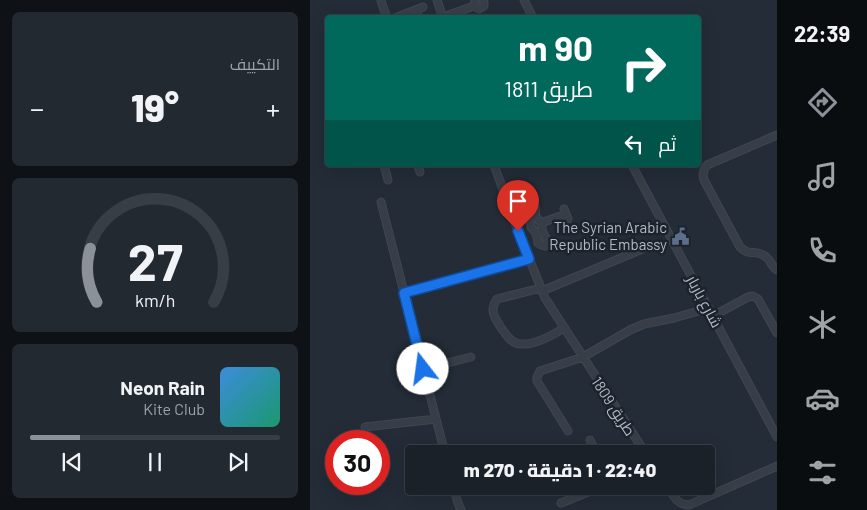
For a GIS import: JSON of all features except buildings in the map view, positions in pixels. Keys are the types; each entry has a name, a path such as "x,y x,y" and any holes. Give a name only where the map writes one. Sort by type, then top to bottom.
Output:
{"street":[{"path":"381,0 387,15"},
{"path":"437,0 442,15"},
{"path":"447,15 474,2 479,9 482,8 483,0"},
{"path":"524,0 532,15"},
{"path":"404,15 420,9 419,15"},
{"path":"777,135 707,165 703,174 704,180 740,247 749,253 764,255 777,270"},
{"path":"385,167 388,180"},
{"name":"طريق 1809","path":"495,167 541,289 564,328 640,445"},
{"name":"شارع باربار","path":"633,167 777,437"},
{"path":"381,202 443,445"},
{"path":"520,208 541,222"},
{"path":"541,222 566,214"},
{"path":"531,226 533,217"},
{"path":"531,226 540,234 541,222"},
{"path":"518,231 531,226"},
{"path":"564,328 544,338 527,343 516,343 510,338 494,315 493,305 497,299 541,289 652,245"},
{"path":"404,293 529,259"},
{"path":"713,316 748,297 755,297 758,299 777,333"},
{"path":"568,431 537,381 538,373 583,357 644,324 709,308"},
{"path":"423,369 471,357"},
{"path":"365,427 436,419"},
{"path":"590,440 592,445"},
{"path":"715,493 777,466"},
{"path":"456,495 461,510"},
{"path":"561,503 581,495"},
{"path":"674,495 680,503 689,505 712,495"}],"place":[{"name":"The Syrian Arabic Republic Embassy","path":"681,236"}],"route":[{"path":"423,369 404,293 529,259 518,231"}]}
